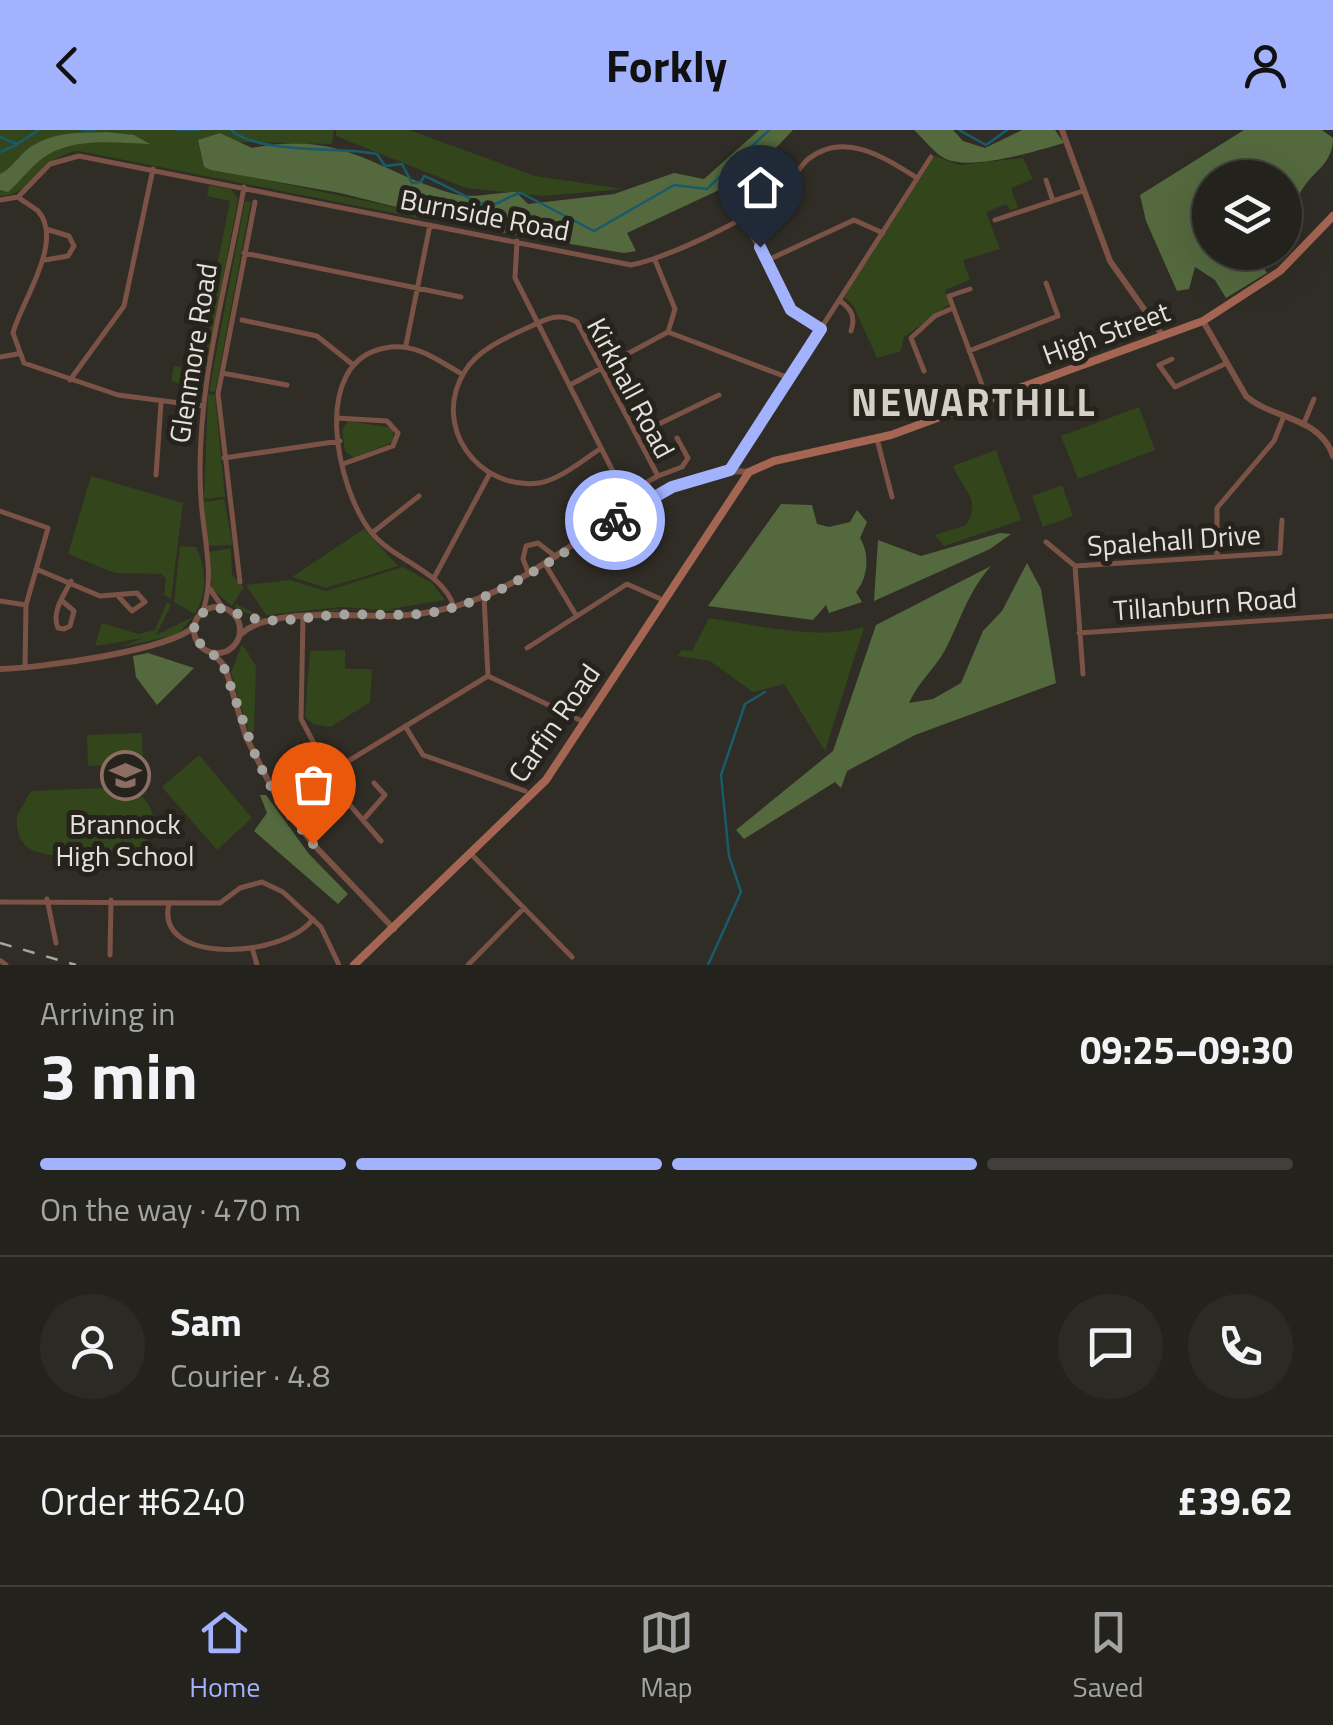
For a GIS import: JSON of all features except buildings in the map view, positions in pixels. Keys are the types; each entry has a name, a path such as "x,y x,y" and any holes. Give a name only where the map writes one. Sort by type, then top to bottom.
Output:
{"main road":[{"name":"High Street","path":"749,472 774,461 877,439 1204,320 1280,271 1333,216"},
{"name":"Carfin Road","path":"354,965 546,780 749,472"}],"street":[{"path":"1062,130 1110,262 1163,336"},
{"name":"Burnside Road","path":"18,197 50,164 68,156 244,187 631,265 655,260 772,200 811,156 827,146 860,145 917,178"},
{"path":"730,470 931,157"},
{"path":"70,381 124,306 153,170"},
{"path":"1046,180 1053,201"},
{"name":"Glenmore Road","path":"202,613 209,586 199,462 202,406 244,187"},
{"path":"995,220 1083,191"},
{"path":"0,200 18,197 39,212 46,229 44,260 16,325 18,354 30,367 161,403 202,406"},
{"path":"240,582 217,412 255,202"},
{"path":"742,216 791,310 821,329"},
{"path":"768,260 854,220 883,233"},
{"path":"406,346 430,225"},
{"path":"44,260 68,256 74,246 68,236 46,229"},
{"path":"517,241 514,278 632,509"},
{"path":"244,254 461,297"},
{"path":"570,385 668,332 675,309 655,260"},
{"path":"969,351 1058,316 1046,283"},
{"path":"970,289 949,296 988,401"},
{"path":"839,300 850,308 854,321 851,331"},
{"path":"924,371 911,338 934,316 953,308"},
{"name":"Kirkhall Road","path":"537,324 563,316 577,322 638,434 658,476 624,495"},
{"path":"242,320 317,336 352,365"},
{"path":"1204,320 1255,404 1304,423 1333,456"},
{"path":"537,324 477,356 462,374 453,413 458,440 489,475 542,483 600,450"},
{"path":"668,332 789,378"},
{"path":"454,607 434,579 395,556 372,533 352,500 337,418 341,382 352,365 382,348 406,346 462,374"},
{"path":"0,357 18,354"},
{"path":"1172,360 1159,364 1174,388 1174,398"},
{"path":"1174,388 1228,363"},
{"path":"222,372 287,385"},
{"path":"638,434 719,395"},
{"path":"1304,423 1314,399"},
{"path":"156,475 161,403"},
{"path":"1217,557 1217,508 1274,441 1285,413"},
{"path":"337,418 386,421 398,433 393,446 343,464"},
{"path":"658,476 682,467 688,458 677,438"},
{"path":"877,439 892,497"},
{"path":"223,458 340,440"},
{"path":"0,669 25,668 169,640 194,626 202,613 223,608 236,616 262,622 394,616 454,607 484,597 528,574 632,509 686,482 730,470 749,472"},
{"path":"434,579 489,475"},
{"path":"372,533 419,496"},
{"path":"0,511 48,528 26,605 25,668"},
{"name":"Spalehall Drive","path":"1046,542 1075,566 1280,553 1282,520"},
{"path":"528,574 522,559 526,546 538,542 556,556"},
{"path":"545,564 576,615"},
{"path":"1075,566 1084,674"},
{"path":"36,569 71,580 100,596 119,598 137,593 144,602 132,611 119,598"},
{"path":"62,600 74,610 70,626 64,629 55,621 62,600 71,580"},
{"path":"527,648 627,584 664,600"},
{"name":"Glenmore Road","path":"209,586 223,608"},
{"path":"484,597 488,676"},
{"path":"0,601 26,605"},
{"path":"236,616 240,635"},
{"name":"Tillanburn Road","path":"1079,632 1333,616"},
{"path":"303,618 301,719 327,774 381,841"},
{"path":"228,677 240,635 262,622"},
{"path":"194,626 200,646"},
{"path":"169,640 200,646 213,653 228,677 246,737 277,798 313,844 394,929"},
{"path":"213,653 234,646"},
{"path":"488,676 584,722"},
{"path":"327,774 488,676"},
{"path":"405,726 423,755 525,791"},
{"path":"363,820 386,795 374,783"},
{"path":"472,855 572,957"},
{"path":"0,902 220,902 240,888 262,882 283,892 313,918 340,965"},
{"path":"47,899 56,943"},
{"path":"110,955 111,900"},
{"path":"169,904 167,931 172,944"},
{"path":"470,964 524,908"},
{"path":"205,957 254,951 296,938 313,918"},
{"path":"100,939 110,939"},
{"path":"254,951 257,965"}],"green space":[{"path":"0,130 334,130 332,144 198,141 204,167 418,212 428,220 79,151 56,159 21,190 0,196"},
{"path":"336,130 409,130 535,176 624,189 543,196 466,188 336,136"},
{"path":"759,130 793,130 749,176 627,233 636,251 624,253 493,231 340,193 211,170 204,167 198,140 220,133 252,148 312,144 358,156 454,194 516,192 528,204 614,194 674,173 704,179"},
{"path":"914,130 953,130 963,141 985,148 1022,130 1055,130 1064,143 1003,159 955,162 940,155"},
{"path":"1244,130 1322,130 1333,138 1327,160 1302,190 1302,160 1196,160"},
{"path":"66,134 134,135 150,144 73,145 49,154 8,192 0,190 0,174 38,142"},
{"path":"935,156 959,165 1023,158 1033,179 1011,188 1018,208 1010,210 1006,204 986,212 1000,249 963,260 970,280 945,290 950,304 904,337 901,351 877,358 853,305 844,297"},
{"path":"1192,162 1194,270 1189,289 1177,291 1146,221 1140,195"},
{"path":"209,185 231,189 238,199 202,390 171,381 174,366 196,370 230,201 207,196"},
{"path":"245,201 251,202 215,392 209,391"},
{"path":"1200,270 1267,273 1226,298 1215,280"},
{"path":"208,394 215,395 225,497 204,499"},
{"path":"1139,407 1155,450 1078,479 1061,436"},
{"path":"348,421 393,428 393,442 354,458 345,451 342,430"},
{"path":"996,450 1021,520 944,546 935,535 966,525 972,508 969,494 953,466"},
{"path":"91,476 183,503 171,599 164,595 166,579 162,574 115,573 68,554"},
{"path":"1062,485 1073,516 1043,527 1032,496"},
{"path":"224,499 233,545 207,546 204,502"},
{"path":"781,504 812,505 817,524 829,527 850,522 857,510 867,522 860,538 866,558 865,573 856,592 862,602 829,613 826,605 813,620 708,606"},
{"path":"364,529 398,566 326,588 292,577"},
{"path":"1000,533 1011,534 990,549 874,601 878,540 921,556"},
{"path":"180,546 196,547 202,563 204,589 195,614 174,602"},
{"path":"231,548 232,575 244,587 232,606 212,589 208,552"},
{"path":"1027,563 1041,589 1056,683 915,735 847,771 841,788 835,782 744,839 736,830 833,751 876,625 991,566 970,597 941,657 909,703 933,699 961,683 983,631 1002,611"},
{"path":"403,567 432,583 445,600 390,609 408,611 342,610 262,620 234,607 236,604 264,618 334,609 387,610 341,607 266,615 246,585 290,580 326,591"},
{"path":"167,602 171,605 156,635 193,617 177,635 120,647 143,638 95,646 102,623 139,634 155,630"},
{"path":"709,618 807,632 864,627 825,751 784,684 753,692 710,661 677,656 682,650 692,651"},
{"path":"242,644 256,666 254,732 249,733 231,673"},
{"path":"345,650 345,669 372,669 370,702 331,727 313,724 305,717 310,651"},
{"path":"148,653 194,668 157,705 136,677 133,656"},
{"path":"142,733 143,764 88,766 87,735"},
{"path":"199,755 252,818 217,850 162,787"},
{"path":"129,787 146,801 153,817 150,834 137,851 50,855 29,848 22,841 17,816 31,791"},
{"path":"260,795 266,795 309,854 348,894 338,904 254,831 267,813"}],"waterway":[{"path":"0,137 17,144 39,130"},
{"path":"83,130 95,130"},
{"path":"178,130 199,130"},
{"path":"231,130 261,143 377,154 385,166 402,164 412,183 421,182 424,176 486,205 521,193 594,231 674,185 707,189 769,130"},
{"path":"959,130 986,145 1007,130"},
{"path":"0,152 16,145"},
{"path":"708,965 741,892 729,856 721,775 745,704 765,692"}],"railway":[{"path":"0,943 76,965"}],"way so far":[{"path":"313,844 277,798 257,760 222,662 196,640 194,626 202,613 223,608 236,616 262,622 346,614 394,616 454,607 484,597 528,574 615,520"}],"place":[{"name":"Brannock High School","path":"125,776"}],"district":[{"name":"NEWARTHILL","path":"974,403"}],"route":[{"path":"615,520 672,487 730,470 821,329 791,310 760,247"}]}
